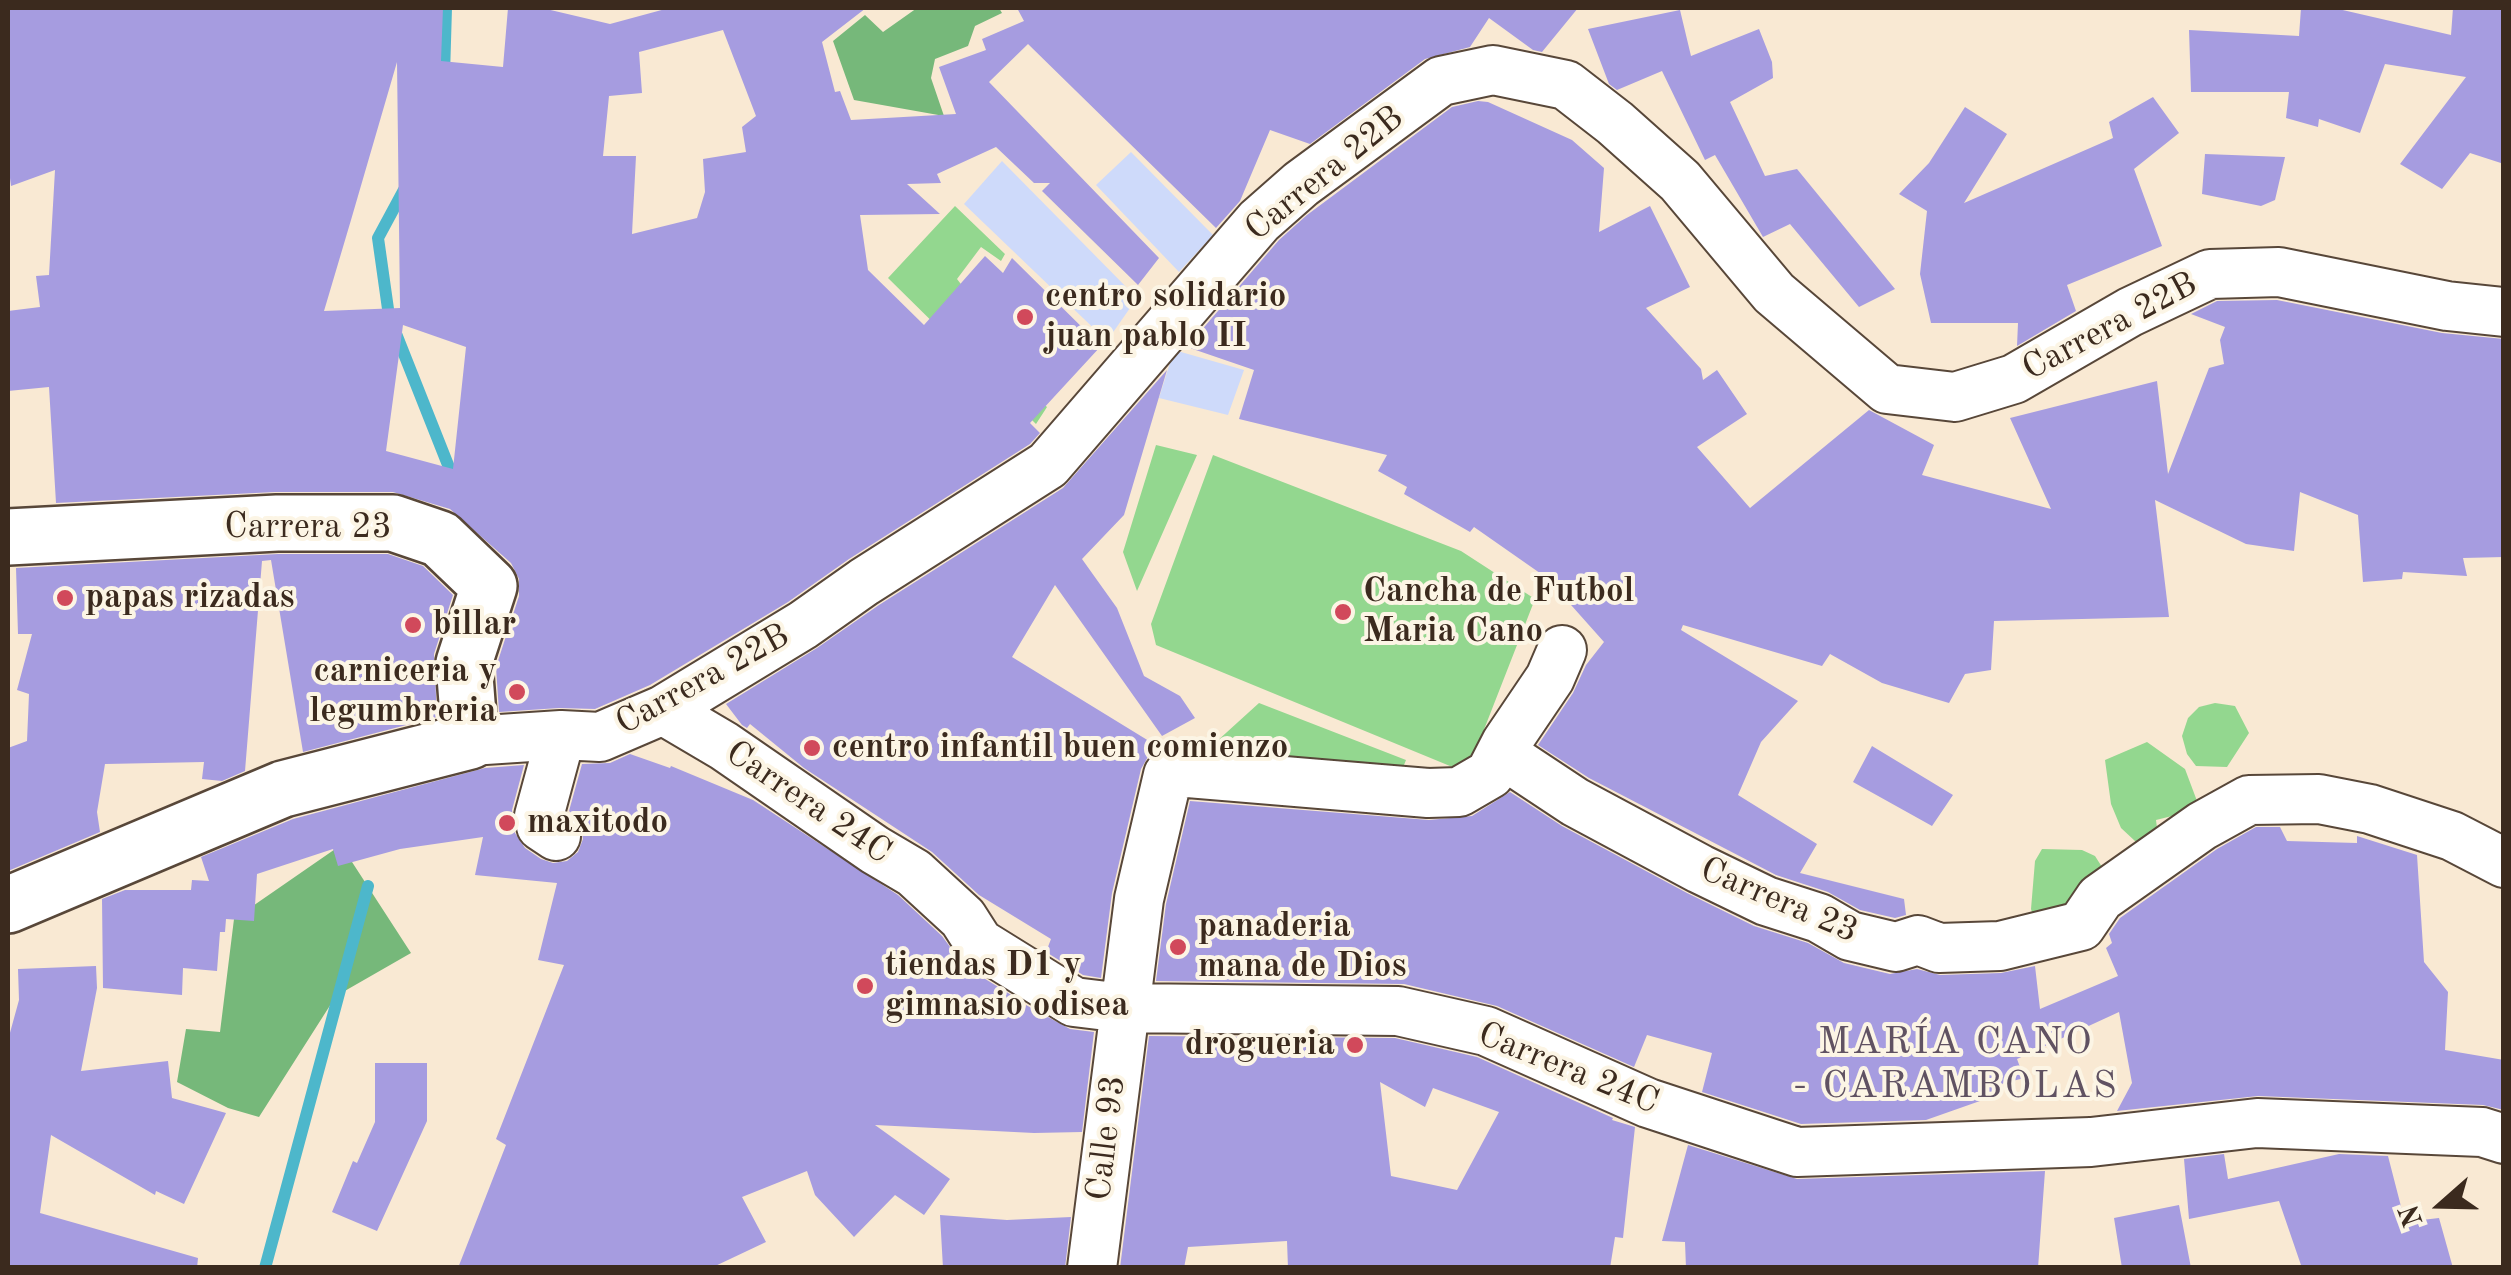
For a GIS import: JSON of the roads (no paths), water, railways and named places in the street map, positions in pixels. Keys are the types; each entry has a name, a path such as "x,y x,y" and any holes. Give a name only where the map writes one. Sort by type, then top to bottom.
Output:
{"street":[{"name":"Carrera 22B","path":"8,905 283,789 470,741 561,735 600,737 663,710 1048,464 1259,221 1301,184 1440,81 1493,70 1566,85 1680,181 1774,292 1887,389 1955,398 2014,378 2130,312 2210,274 2278,272 2446,306 2504,312"},
{"name":"Carrera 23","path":"8,537 296,523 394,524 440,539 489,586 464,664 470,741"},
{"path":"1123,1008 1139,899 1168,775 1459,792 1490,774 1550,678 1562,650"},
{"name":"Carrera 24C","path":"663,710 724,746 914,873 962,918 979,944 1074,1002 1123,1008 1398,1011 1486,1031 1648,1104 1797,1152 2091,1142 2257,1124 2482,1132 2504,1139"},
{"path":"556,836 542,826 539,816 561,735"},
{"name":"Carrera 23","path":"1501,753 1575,802 1717,877 1766,901 1819,918 1850,936 1896,947 1918,940 1939,948 2000,946 2081,926 2100,898 2202,826 2249,800 2319,799 2370,808 2452,836 2504,863"},
{"name":"Calle 93","path":"1092,1268 1123,1008"}],"waterway":[{"path":"444,75 446,8"},
{"path":"406,186 378,238 389,316 454,480"},
{"path":"265,1268 368,886"}],"place":[{"name":"centro solidario juan pablo II","path":"1025,317"},
{"name":"papas rizadas","path":"65,598"},
{"name":"Cancha de Futbol Maria Cano","path":"1343,612"},
{"name":"billar","path":"413,625"},
{"name":"carniceria y legumbreria","path":"517,692"},
{"name":"centro infantil buen comienzo","path":"812,748"},
{"name":"maxitodo","path":"507,823"},
{"name":"panaderia mana de Dios","path":"1178,947"},
{"name":"tiendas D1 y gimnasio odisea","path":"865,986"},
{"name":"drogueria","path":"1355,1045"}],"district":[{"name":"MARÍA CANO - CARAMBOLAS","path":"1956,1065"}]}
